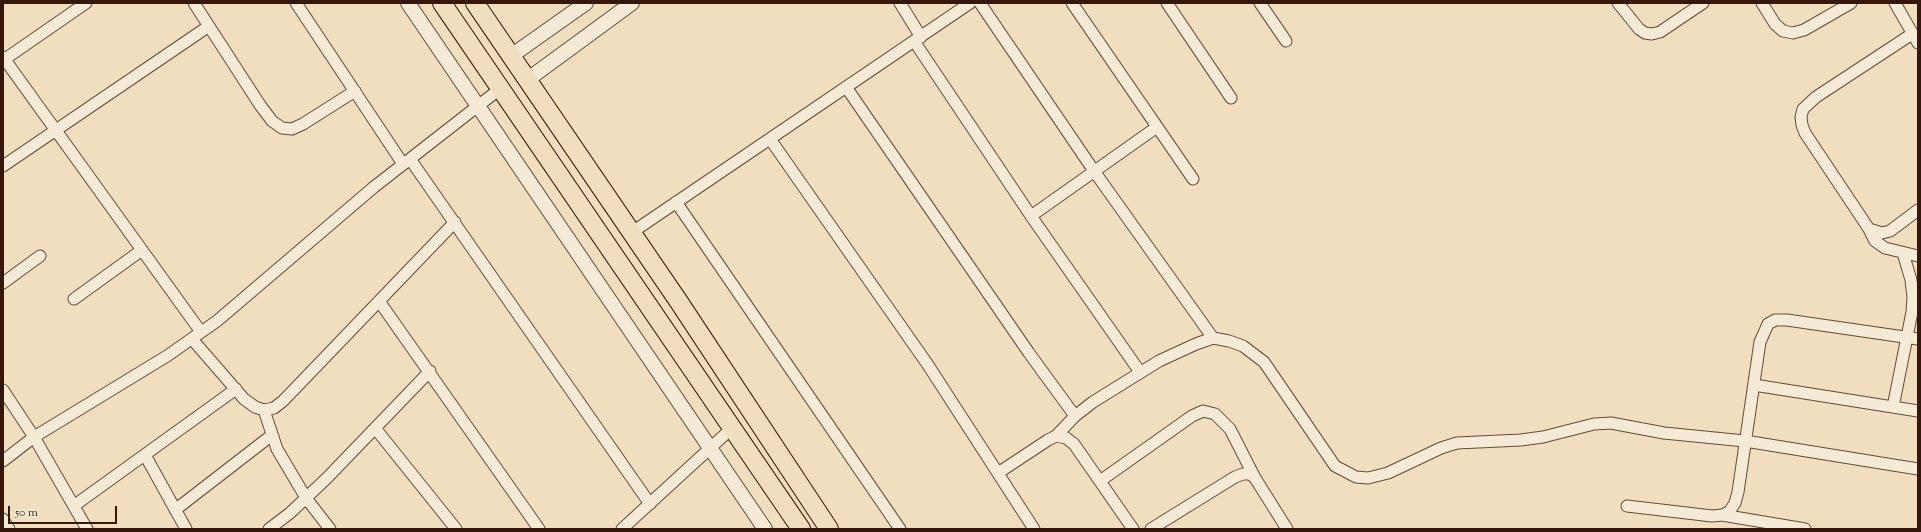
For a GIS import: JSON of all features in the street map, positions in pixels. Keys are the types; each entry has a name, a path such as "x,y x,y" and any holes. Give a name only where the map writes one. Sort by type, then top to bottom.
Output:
{"main road":[{"path":"442,3 801,529"},
{"path":"474,3 631,233 829,529"},
{"path":"498,85 519,68"}],"street":[{"path":"86,3 4,58 142,250 197,336 244,399 255,407 264,410 274,408 283,401 455,222"},
{"path":"194,3 260,105 272,121 282,128 292,129 303,124 355,91"},
{"path":"296,3 355,91 455,222 650,504"},
{"path":"408,3 765,529"},
{"path":"519,68 586,3"},
{"path":"519,68 632,3"},
{"path":"900,3 918,39 1031,216 1140,372"},
{"path":"631,233 970,3"},
{"path":"980,3 1094,171 1213,338"},
{"path":"1072,3 1193,179"},
{"path":"1167,3 1231,98"},
{"path":"1260,3 1286,41"},
{"path":"1618,3 1639,29 1652,34 1660,32 1703,3"},
{"path":"1762,3 1775,24 1783,31 1793,33 1804,30 1851,3"},
{"path":"1894,3 1915,39 1816,97 1803,109 1801,117 1805,133 1876,241 1885,248 1918,256"},
{"path":"3,166 209,26"},
{"path":"3,461 34,437 197,336 248,296 374,186 477,106 498,85"},
{"path":"846,87 1029,353 1075,416"},
{"path":"1031,216 1157,127"},
{"path":"770,139 928,365 1034,529"},
{"path":"676,202 900,529"},
{"path":"1869,229 1882,233 1890,231 1918,210"},
{"path":"74,299 142,250"},
{"path":"1893,407 1912,338 1913,297 1911,280 1903,253"},
{"path":"3,283 40,256"},
{"path":"379,301 430,371 539,529"},
{"path":"1722,515 1729,512 1735,503 1763,333 1768,324 1775,320 1787,320 1912,338"},
{"path":"998,473 1056,436 1075,416 1093,402 1140,372 1158,361 1213,338 1229,341 1243,346 1259,358 1335,466 1356,477 1368,478 1388,473 1441,448 1456,443 1521,440 1543,437 1594,424 1611,423 1664,432 1745,441 1918,469"},
{"path":"269,529 290,513 306,498 430,371"},
{"path":"1754,385 1918,411"},
{"path":"75,505 236,389"},
{"path":"3,390 34,437 75,505 87,529"},
{"path":"264,410 277,449 306,498 330,529"},
{"path":"1100,481 1192,416 1203,411 1215,414 1230,429 1255,478 1287,529"},
{"path":"375,428 456,529"},
{"path":"622,529 732,428"},
{"path":"175,510 272,435"},
{"path":"1056,436 1066,438 1074,444 1133,529"},
{"path":"145,455 186,529"},
{"path":"1151,529 1234,477 1243,474 1250,474 1255,478"},
{"path":"1627,506 1706,516 1722,515 1805,529"},
{"path":"3,519 9,529"}]}
